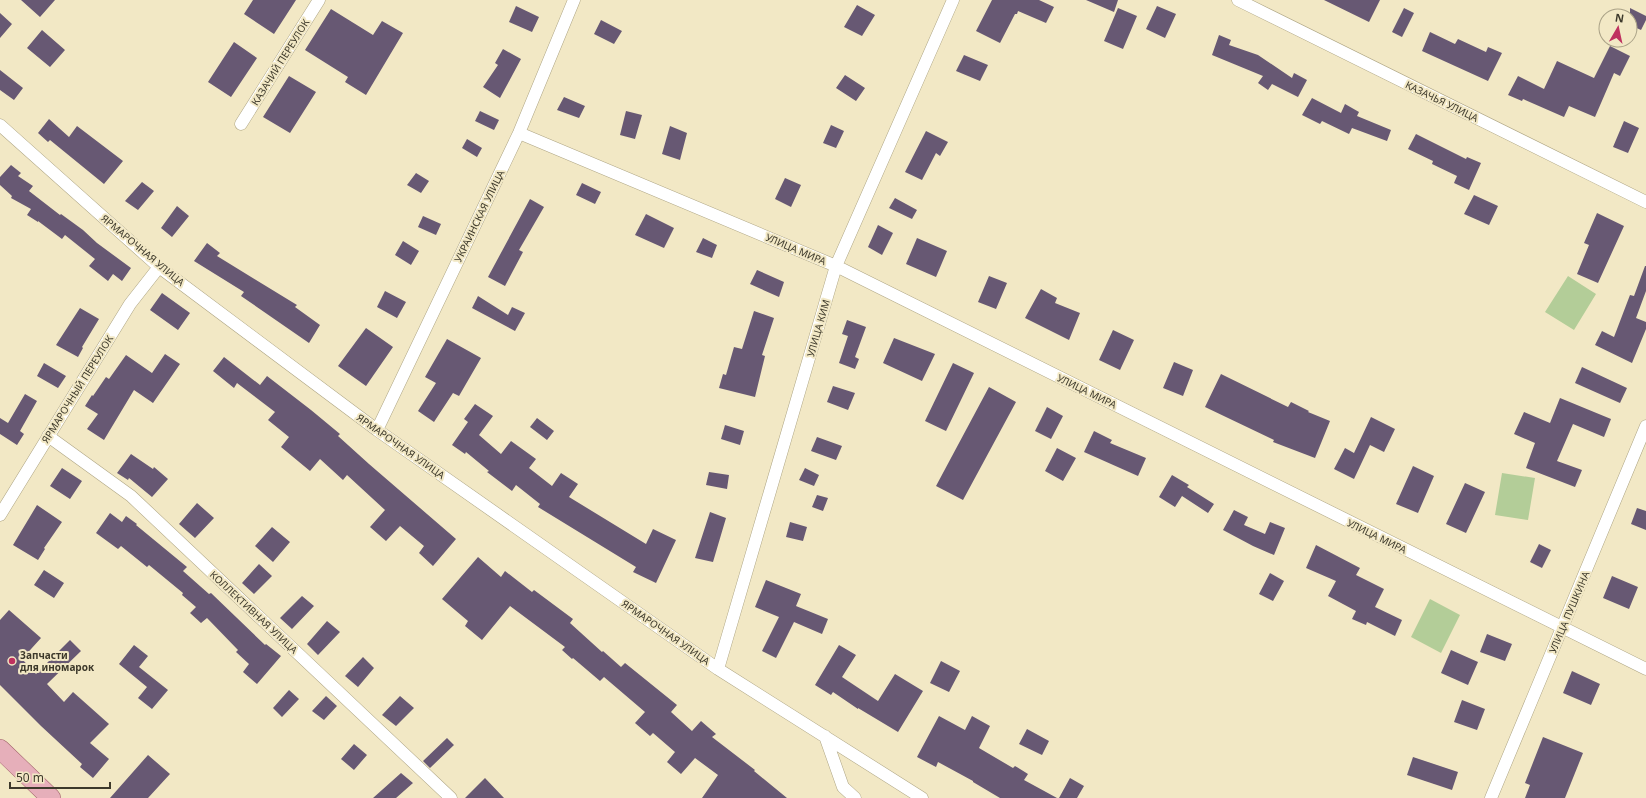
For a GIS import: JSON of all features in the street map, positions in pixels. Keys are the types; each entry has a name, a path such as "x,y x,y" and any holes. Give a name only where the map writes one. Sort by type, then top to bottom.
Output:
{"main road":[{"path":"0,749 51,798"}],"street":[{"name":"КАЗАЧИЙ ПЕРЕУЛОК","path":"241,124 319,0"},
{"name":"УКРАИНСКАЯ УЛИЦА","path":"377,430 519,133 574,0"},
{"name":"УЛИЦА КИМ","path":"718,669 836,266 953,0"},
{"name":"КАЗАЧЬЯ УЛИЦА","path":"1238,0 1646,202"},
{"name":"ЯРМАРОЧНАЯ УЛИЦА","path":"0,125 159,267 377,430 718,669 922,798"},
{"name":"УЛИЦА МИРА","path":"519,133 836,266 1646,669"},
{"name":"ЯРМАРОЧНЫЙ ПЕРЕУЛОК","path":"0,516 130,304 159,267"},
{"name":"УЛИЦА ПУШКИНА","path":"1491,798 1646,426"},
{"name":"КОЛЛЕКТИВНАЯ УЛИЦА","path":"48,436 131,496 451,798"},
{"path":"824,736 843,787 855,798"}],"green space":[{"path":"1568,276 1596,294 1574,330 1545,312"},
{"path":"1502,473 1535,478 1528,520 1495,515"},
{"path":"1430,599 1460,615 1441,653 1411,637"}],"building":[{"path":"21,0 55,0 40,17"},
{"path":"253,0 296,0 274,34 244,14"},
{"path":"992,0 1039,0 1054,7 1046,23 1018,11 1000,43 976,31"},
{"path":"1086,0 1118,0 1114,12"},
{"path":"1324,0 1380,0 1369,22"},
{"path":"857,5 875,15 862,36 844,27"},
{"path":"516,6 539,17 532,32 509,22"},
{"path":"1157,6 1176,14 1165,38 1146,29"},
{"path":"1118,8 1137,16 1123,49 1104,41"},
{"path":"1404,8 1414,13 1402,37 1392,32"},
{"path":"331,9 373,35 382,21 403,33 366,95 345,82 348,77 305,50"},
{"path":"1638,12 1646,16 1646,20 1641,30 1638,29"},
{"path":"0,13 12,24 0,38"},
{"path":"601,20 622,31 614,44 594,34"},
{"path":"42,30 65,50 50,67 27,48"},
{"path":"1430,32 1455,44 1458,39 1486,52 1488,47 1502,53 1488,81 1422,51"},
{"path":"1219,35 1231,40 1229,45 1258,55 1292,78 1294,73 1307,80 1298,97 1272,84 1268,90 1258,83 1263,76 1212,55"},
{"path":"234,42 257,58 231,97 208,82"},
{"path":"1609,48 1614,48 1630,56 1620,76 1614,73 1595,117 1569,106 1564,117 1523,99 1522,101 1508,95 1518,76 1544,89 1557,61 1594,78"},
{"path":"503,49 521,59 500,98 483,87 498,65 495,63"},
{"path":"964,55 988,65 980,81 956,71"},
{"path":"0,70 23,88 14,100 0,90"},
{"path":"845,75 865,88 856,101 836,88"},
{"path":"289,76 316,92 290,133 263,117"},
{"path":"564,97 585,106 579,118 557,110"},
{"path":"1312,98 1341,113 1345,104 1359,112 1357,116 1391,130 1387,141 1352,128 1349,134 1322,121 1320,124 1302,115"},
{"path":"480,111 499,120 494,130 475,121"},
{"path":"626,111 642,115 635,139 620,135"},
{"path":"49,119 69,137 77,126 123,161 104,184 50,140 48,142 38,133"},
{"path":"1624,121 1639,128 1628,153 1613,147"},
{"path":"831,125 844,131 836,148 823,143"},
{"path":"670,126 687,133 680,160 662,154"},
{"path":"926,131 948,142 940,156 936,153 922,180 905,172"},
{"path":"1416,134 1466,159 1467,157 1481,163 1469,190 1454,183 1457,176 1432,164 1433,161 1408,149"},
{"path":"467,139 482,148 477,157 462,148"},
{"path":"11,165 21,173 18,176 33,186 29,191 60,215 61,214 83,230 97,243 131,268 122,281 113,274 108,281 89,266 95,259 65,235 62,239 38,221 27,215 31,209 11,198 12,196 0,185 0,177"},
{"path":"416,173 429,181 421,193 407,185"},
{"path":"785,178 801,185 791,207 775,199"},
{"path":"142,182 154,191 138,210 125,201"},
{"path":"582,183 601,192 595,204 576,195"},
{"path":"1474,195 1498,206 1489,225 1464,214"},
{"path":"895,198 917,210 912,219 889,208"},
{"path":"530,199 544,207 519,250 523,252 505,286 488,277"},
{"path":"177,206 189,216 172,237 161,228"},
{"path":"1597,213 1624,226 1598,283 1577,274 1589,245 1584,243"},
{"path":"646,214 674,228 664,248 635,235"},
{"path":"423,216 441,224 436,235 418,227"},
{"path":"878,225 893,233 882,255 868,247"},
{"path":"703,238 717,245 712,258 696,252"},
{"path":"917,238 947,251 936,277 906,264"},
{"path":"403,241 419,251 411,265 395,255"},
{"path":"207,243 220,253 217,256 297,305 295,307 320,325 309,343 241,296 244,292 194,261"},
{"path":"1645,266 1646,291 1636,318 1646,322 1646,329 1632,363 1595,345 1602,331 1614,337 1630,295 1634,296"},
{"path":"757,270 784,282 779,297 750,284"},
{"path":"989,276 1007,283 996,309 978,302"},
{"path":"1041,289 1057,298 1055,303 1080,313 1069,340 1025,318"},
{"path":"385,291 406,302 397,318 377,307"},
{"path":"162,293 190,313 178,330 150,310"},
{"path":"478,296 508,315 512,307 525,313 515,331 472,308"},
{"path":"80,308 99,319 82,347 83,348 78,357 56,345"},
{"path":"754,311 774,318 762,355 765,356 755,397 719,388 723,374 726,375 734,347 742,349"},
{"path":"847,320 866,327 855,357 859,359 855,369 839,363 848,336 842,334"},
{"path":"366,328 393,347 366,386 338,366"},
{"path":"1113,330 1134,340 1120,370 1099,360"},
{"path":"894,338 935,354 922,381 883,363"},
{"path":"447,339 481,358 459,396 453,393 434,422 418,411 436,383 425,377"},
{"path":"165,354 180,364 153,403 134,390 104,440 87,429 98,414 85,406 106,377 109,379 126,355 152,373"},
{"path":"224,357 260,385 267,376 311,410 340,434 338,436 369,464 456,539 433,566 419,553 424,546 400,526 386,541 370,527 385,510 347,475 343,480 320,459 310,471 281,447 289,437 268,420 275,412 237,383 234,388 213,371"},
{"path":"1174,362 1193,370 1183,396 1163,388"},
{"path":"44,363 66,376 58,388 37,376"},
{"path":"953,363 974,373 946,431 925,421"},
{"path":"1582,367 1627,388 1620,403 1575,383"},
{"path":"1221,374 1288,407 1291,402 1309,411 1308,412 1330,421 1315,458 1273,442 1274,440 1205,407"},
{"path":"833,386 855,393 848,410 827,402"},
{"path":"989,387 1016,402 963,500 936,486"},
{"path":"25,394 37,401 20,431 24,434 17,445 0,434 0,418 8,423"},
{"path":"1560,398 1611,419 1604,437 1573,424 1557,461 1582,470 1575,487 1526,468 1535,443 1514,434 1524,412 1550,423"},
{"path":"475,404 493,416 479,435 501,454 511,441 536,459 529,468 552,486 561,473 578,484 569,497 646,544 653,529 676,540 656,583 633,572 636,567 538,507 540,504 516,485 512,491 487,472 489,471 466,452 465,454 452,445 468,422 464,419"},
{"path":"1047,407 1063,416 1051,439 1035,431"},
{"path":"1371,417 1395,429 1384,452 1370,445 1354,479 1334,469 1345,448 1354,453"},
{"path":"537,418 554,431 547,440 530,427"},
{"path":"725,425 744,431 740,445 721,439"},
{"path":"1094,431 1112,440 1110,443 1146,458 1138,476 1084,452"},
{"path":"817,437 842,446 836,460 811,451"},
{"path":"1057,448 1076,458 1063,481 1045,471"},
{"path":"131,454 153,469 154,467 168,479 152,497 129,478 128,480 117,473"},
{"path":"1413,466 1434,476 1418,513 1396,504"},
{"path":"62,468 82,481 70,499 50,486"},
{"path":"805,468 819,475 814,486 799,480"},
{"path":"709,472 729,475 727,489 706,485"},
{"path":"1172,475 1189,485 1187,487 1214,504 1208,513 1182,496 1175,507 1159,497"},
{"path":"1465,483 1485,492 1466,533 1446,524"},
{"path":"817,495 828,498 823,511 812,507"},
{"path":"197,503 214,518 195,538 179,524"},
{"path":"37,505 62,522 44,548 45,549 38,560 13,545"},
{"path":"1637,508 1646,511 1646,530 1631,524"},
{"path":"1234,510 1248,517 1244,525 1265,534 1270,522 1285,528 1274,555 1223,530"},
{"path":"710,512 726,518 713,562 695,558"},
{"path":"110,513 122,522 126,516 137,524 136,525 187,567 183,571 209,594 211,593 265,645 266,644 281,656 257,684 243,672 249,664 236,652 238,650 207,618 201,623 190,613 196,607 182,595 183,593 149,565 147,567 121,546 118,549 96,533"},
{"path":"790,522 807,527 803,541 786,537"},
{"path":"272,527 290,542 273,562 255,546"},
{"path":"1539,544 1551,550 1542,568 1530,562"},
{"path":"1316,545 1360,568 1356,575 1384,589 1375,607 1402,620 1395,636 1367,622 1366,625 1352,619 1356,611 1328,596 1336,581 1306,568"},
{"path":"478,557 501,577 505,571 532,592 534,590 573,619 570,623 602,652 603,651 621,667 625,663 677,705 671,712 692,731 701,721 716,734 712,737 755,770 754,771 787,798 702,798 718,775 695,758 681,774 667,762 675,752 653,733 650,736 635,723 645,712 604,677 600,681 562,650 565,647 510,606 482,640 465,626 468,621 442,599"},
{"path":"259,564 272,576 254,594 242,583"},
{"path":"44,570 64,583 54,598 34,585"},
{"path":"1270,573 1284,581 1273,601 1259,594"},
{"path":"1612,576 1638,587 1629,609 1603,598"},
{"path":"766,580 801,594 796,606 828,619 822,634 794,622 776,658 762,651 779,617 755,607"},
{"path":"302,596 314,606 292,629 280,618"},
{"path":"9,610 41,638 22,659 36,674 70,640 81,651 47,684 64,702 73,692 109,724 90,743 109,759 93,778 80,767 82,764 0,685 0,620"},
{"path":"327,621 340,632 318,655 307,644"},
{"path":"1487,634 1512,644 1505,661 1480,652"},
{"path":"134,645 148,656 139,667 168,690 152,709 138,698 147,687 119,664"},
{"path":"839,645 856,655 842,677 878,701 895,674 923,691 898,732 858,709 833,692 831,695 815,685"},
{"path":"1451,650 1478,662 1468,685 1441,673"},
{"path":"363,657 374,668 358,687 345,676"},
{"path":"941,661 960,671 949,692 930,683"},
{"path":"1572,671 1600,684 1591,705 1563,693"},
{"path":"289,690 299,699 282,717 273,708"},
{"path":"326,696 337,706 324,720 312,711"},
{"path":"400,696 414,708 396,726 382,715"},
{"path":"1462,700 1485,709 1477,730 1454,722"},
{"path":"939,716 965,730 972,716 990,726 979,748 1013,768 1015,766 1028,774 1024,780 1057,798 1000,798 938,762 936,767 917,757"},
{"path":"1027,729 1049,741 1042,755 1019,744"},
{"path":"1543,737 1583,753 1565,798 1525,798 1530,785 1525,783"},
{"path":"447,738 454,745 430,768 423,761"},
{"path":"354,744 367,755 354,770 341,759"},
{"path":"148,755 170,774 148,798 110,798"},
{"path":"1413,757 1458,772 1452,790 1407,775"},
{"path":"401,773 413,783 396,798 373,798"},
{"path":"485,778 504,798 465,798"},
{"path":"1070,778 1084,786 1077,798 1059,798"}],"place":[{"name":"Запчасти для иномарок","path":"12,661"}]}
